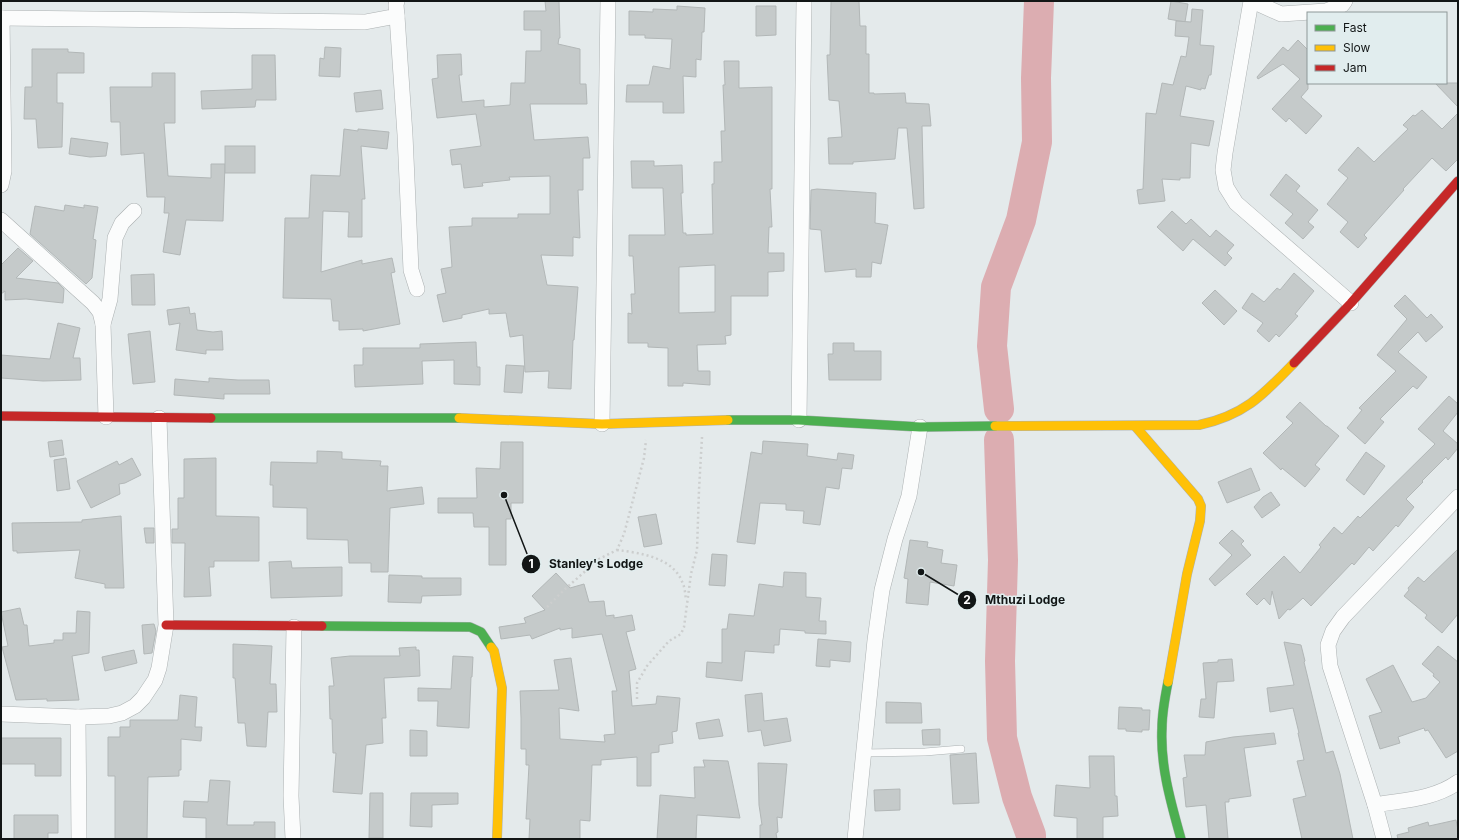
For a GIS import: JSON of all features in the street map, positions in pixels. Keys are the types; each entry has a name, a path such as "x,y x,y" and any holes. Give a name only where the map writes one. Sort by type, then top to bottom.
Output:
{"street":[{"path":"397,1 396,5 405,135 410,262 417,289"},
{"path":"602,424 608,1"},
{"path":"799,420 804,1"},
{"path":"1307,12 1281,14 1252,1 1226,153 1224,170 1226,186 1236,203 1351,303"},
{"path":"1311,12 1326,11 1342,5 1345,1"},
{"path":"1,185 4,171 2,18 365,22 397,16"},
{"path":"1,416 159,418 445,417 602,424 704,420 799,420 920,427 1199,425 1216,422 1233,416 1264,394 1351,303 1458,181"},
{"path":"103,324 110,299 115,238 122,223 134,211"},
{"path":"1,220 93,303 100,312 103,324 106,417"},
{"path":"1,714 78,717 109,716 122,713 135,706 144,698 155,680 159,668 166,625 159,418"},
{"path":"1135,426 1198,499 1201,506 1200,521 1187,574 1160,732 1165,777 1181,839"},
{"path":"855,839 875,640 882,590 895,540 909,496 920,427"},
{"path":"1384,839 1375,805 1330,666 1328,645 1333,631 1343,617 1458,497"},
{"path":"166,625 470,627 481,632 494,651 502,688 497,839"},
{"path":"293,839 292,796 294,627"},
{"path":"78,717 79,839"},
{"path":"1375,805 1430,795 1458,782"}],"lane":[{"path":"863,753 925,752 961,749"}],"path":[{"path":"637,699 637,683 647,666 669,641 681,634 684,627 691,574 697,550 699,490 704,420"},
{"path":"617,550 624,534 644,458 648,422"},
{"path":"547,607 599,559 617,550 650,556 664,562 675,571 683,583 687,603"}],"building":[{"path":"545,1 559,1 560,38 558,44 580,49 580,84 586,84 587,104 530,104 534,140 588,137 590,158 583,158 583,190 578,190 580,238 573,237 573,256 541,255 547,285 578,287 573,340 571,389 548,388 549,371 525,372 523,335 510,337 506,313 489,314 489,309 462,315 462,318 443,322 437,295 446,293 441,269 452,267 449,227 472,226 472,218 518,218 518,214 550,214 550,176 509,177 510,180 482,183 483,186 464,188 461,164 452,165 450,150 481,146 476,114 437,118 432,79 438,78 437,55 461,54 462,75 459,75 462,102 484,100 484,107 510,105 511,83 525,83 526,51 541,51 541,30 524,30 524,11 546,11"},
{"path":"831,1 859,1 860,26 866,26 866,54 869,54 869,93 905,93 906,103 929,104 931,126 922,126 924,208 914,209 907,128 898,128 895,159 853,162 853,164 829,164 828,138 842,137 839,101 829,100 827,55 830,55"},
{"path":"1171,1 1188,4 1185,22 1168,19"},
{"path":"677,6 705,8 701,60 696,59 696,77 683,76 684,113 663,113 663,102 626,102 627,85 649,85 653,66 670,69 672,39 645,38 645,35 629,35 629,11 653,12 653,9 677,10"},
{"path":"756,6 776,6 776,35 756,36"},
{"path":"1192,9 1203,10 1200,45 1214,46 1211,75 1209,75 1205,89 1201,88 1201,90 1186,86 1180,116 1214,121 1209,146 1191,143 1190,178 1180,178 1180,180 1162,179 1165,201 1139,204 1137,190 1143,189 1146,113 1156,114 1162,83 1173,85 1181,56 1186,57 1189,37 1175,36 1176,21 1191,22"},
{"path":"1298,40 1307,49 1308,89 1301,97 1322,116 1306,134 1289,118 1286,122 1272,109 1300,79 1283,64 1258,79 1257,77 1283,47 1288,51"},
{"path":"325,47 341,48 340,77 319,76 320,58 324,59"},
{"path":"32,49 68,49 68,52 84,53 84,73 57,73 57,103 63,103 62,147 38,148 36,119 24,119 25,87 32,87"},
{"path":"252,55 275,55 276,100 256,100 255,107 202,109 201,91 252,89"},
{"path":"724,61 739,61 739,88 772,87 772,189 770,189 772,227 769,227 768,253 784,253 784,271 768,272 768,296 731,296 731,335 725,336 726,344 697,345 698,371 710,371 710,385 683,383 683,386 668,386 668,348 648,347 648,343 628,343 628,313 632,314 631,294 635,294 633,256 629,256 629,235 665,235 663,188 632,188 631,161 654,161 654,166 682,165 683,193 681,193 683,233 686,233 686,235 713,234 712,184 714,184 714,162 722,162 721,131 725,131 723,85 725,85","holes":["715,265 715,312 679,313 679,267"]},
{"path":"152,73 175,73 175,123 164,123 168,176 211,178 211,164 225,164 223,221 186,220 180,255 163,252 169,213 164,213 165,197 147,197 144,153 121,155 120,122 111,122 110,87 152,87"},
{"path":"1458,83 1458,107 1436,84"},
{"path":"381,90 383,109 356,112 354,93"},
{"path":"1422,110 1442,129 1458,113 1458,159 1446,171 1432,158 1403,189 1404,190 1364,235 1367,238 1358,248 1340,232 1348,222 1327,204 1348,178 1338,170 1358,147 1374,162 1408,129 1403,125 1413,115 1415,116"},
{"path":"344,129 389,132 387,149 361,146 365,199 362,199 362,237 348,237 349,212 323,211 321,272 362,260 362,264 392,258 395,272 391,273 400,324 363,331 363,329 339,330 339,321 333,321 331,299 283,298 285,218 309,218 311,175 340,176"},
{"path":"71,138 108,143 106,156 90,157 69,154"},
{"path":"225,146 255,146 255,173 225,173"},
{"path":"1286,174 1300,186 1296,191 1318,210 1308,222 1314,227 1303,239 1285,223 1293,214 1270,195"},
{"path":"817,189 876,193 875,223 888,225 881,264 872,262 871,277 856,277 856,269 825,272 821,230 810,229 811,190"},
{"path":"65,205 84,208 84,205 98,207 93,239 96,240 92,278 86,284 30,234 35,206 64,211"},
{"path":"1172,211 1186,224 1191,219 1210,237 1216,230 1234,245 1227,253 1232,258 1225,266 1193,239 1183,251 1157,227"},
{"path":"18,248 33,261 16,278 58,283 64,289 63,303 26,299 5,300 5,291 1,294 1,265"},
{"path":"1294,273 1314,291 1295,314 1298,316 1279,337 1276,334 1269,342 1257,331 1263,323 1242,308 1252,293 1264,302 1277,288 1280,290"},
{"path":"154,274 155,305 132,305 131,275"},
{"path":"1215,290 1237,311 1224,325 1202,303"},
{"path":"1405,295 1427,318 1431,314 1443,327 1426,342 1418,332 1398,352 1427,377 1417,389 1413,386 1380,419 1384,422 1365,444 1347,428 1362,410 1359,408 1396,371 1377,355 1407,319 1394,306"},
{"path":"189,307 190,314 195,313 197,330 213,332 222,331 223,350 206,350 206,354 176,350 180,323 169,325 167,310"},
{"path":"58,323 80,328 73,358 80,358 81,380 43,381 1,378 1,355 50,359"},
{"path":"150,331 155,382 133,384 128,334"},
{"path":"476,342 477,367 480,367 480,385 454,384 454,360 422,361 423,384 355,387 354,365 363,365 363,348 420,348 420,344"},
{"path":"833,343 854,343 854,351 881,351 881,380 829,380 828,354 833,354"},
{"path":"506,365 524,366 522,393 504,392"},
{"path":"209,378 269,380 270,394 224,394 224,399 174,395 175,379 209,382"},
{"path":"1449,396 1458,404 1458,412 1443,431 1458,444 1458,448 1448,460 1446,457 1406,499 1414,507 1398,527 1396,525 1373,551 1369,547 1354,565 1352,563 1311,606 1303,598 1290,610 1288,609 1279,619 1272,591 1270,605 1264,598 1257,605 1246,594 1284,556 1300,573 1321,547 1319,545 1334,527 1342,534 1358,516 1360,518 1435,444 1418,429"},
{"path":"1300,402 1339,436 1315,465 1320,469 1305,487 1282,468 1281,470 1263,453 1293,423 1286,417"},
{"path":"62,440 64,455 50,457 48,442"},
{"path":"763,441 808,444 807,456 837,460 838,453 854,455 852,469 842,468 839,489 826,487 820,525 803,523 804,511 786,510 786,504 760,503 755,544 737,542 751,452 762,454"},
{"path":"501,442 523,442 523,503 511,503 511,519 506,519 506,565 489,565 489,527 474,527 473,513 438,513 438,498 477,498 476,468 500,469"},
{"path":"317,451 342,452 342,459 381,461 380,466 388,466 387,491 422,487 424,504 390,508 388,572 371,572 371,563 349,563 348,540 307,539 307,508 273,507 273,485 270,485 271,462 317,463"},
{"path":"1366,452 1385,466 1364,495 1346,480"},
{"path":"66,458 70,489 57,491 54,460"},
{"path":"132,458 141,475 125,483 119,484 120,494 91,508 77,481 117,461 119,465"},
{"path":"216,458 216,516 259,517 259,561 214,561 214,567 209,567 211,596 184,597 185,543 172,543 172,529 178,529 178,498 184,498 184,459"},
{"path":"1251,468 1260,490 1227,503 1218,482"},
{"path":"1271,492 1280,505 1262,518 1254,507 1263,497"},
{"path":"656,514 662,544 644,547 638,517"},
{"path":"121,516 124,588 105,588 105,584 75,578 80,550 17,553 17,551 13,551 12,523 82,522 82,520"},
{"path":"144,528 154,528 154,543 146,543"},
{"path":"1232,530 1244,541 1241,544 1251,555 1215,586 1209,579 1232,555 1219,543"},
{"path":"910,540 928,542 927,547 943,550 941,563 957,565 954,586 930,582 928,605 906,603 908,579 904,578"},
{"path":"1458,549 1458,614 1442,633 1425,618 1427,615 1404,596 1409,590 1408,588 1418,577 1424,582"},
{"path":"712,554 727,555 725,586 709,585"},
{"path":"291,561 292,568 342,567 342,596 271,598 269,562"},
{"path":"784,572 806,573 806,597 821,598 819,621 826,621 826,634 805,633 805,631 780,629 779,645 774,645 774,653 745,651 742,681 706,677 707,662 722,663 722,629 727,629 729,614 754,616 759,584 783,587"},
{"path":"556,573 570,588 584,584 589,602 604,601 606,616 614,615 614,618 632,615 635,630 626,632 636,669 629,671 632,706 656,704 657,696 680,698 677,731 672,732 673,743 659,745 659,752 651,753 651,786 637,786 637,757 601,760 601,765 592,765 590,821 580,820 580,839 529,839 530,819 526,819 529,765 526,765 526,749 521,749 520,691 559,690 554,660 571,658 579,711 559,708 560,739 605,742 604,735 615,734 612,691 617,691 602,634 572,638 572,628 560,630 560,628 532,639 530,635 501,639 499,627 526,623 524,618 545,610 532,596"},
{"path":"389,575 422,576 422,578 461,578 461,595 422,596 421,603 388,602"},
{"path":"20,608 24,625 27,625 29,646 54,643 54,640 63,640 63,633 76,633 77,611 90,612 89,653 72,656 79,700 16,700 2,647 8,646 1,612"},
{"path":"154,624 156,631 152,653 144,654 142,625"},
{"path":"818,639 851,642 850,662 830,660 830,667 816,666"},
{"path":"1284,642 1301,645 1326,753 1333,751 1340,774 1353,839 1302,839 1293,799 1306,796 1297,761 1304,760 1299,733 1293,708 1270,712 1267,688 1294,685"},
{"path":"233,644 272,646 270,684 276,684 277,712 268,712 266,747 247,746 245,723 238,723 235,678 233,678"},
{"path":"1438,646 1458,662 1458,751 1446,758 1428,730 1425,731 1424,728 1398,737 1400,743 1380,749 1369,716 1382,712 1366,679 1393,665 1412,702 1426,698 1440,682 1433,676 1434,674 1422,664"},
{"path":"416,647 416,650 419,650 420,676 384,678 386,718 382,718 383,743 366,745 362,794 333,792 336,753 333,753 332,719 330,719 329,686 334,686 331,658 350,656 400,656 399,648"},
{"path":"134,650 137,663 105,671 102,657"},
{"path":"453,656 473,657 469,728 437,726 438,701 418,701 418,688 451,689"},
{"path":"1232,659 1234,681 1217,682 1214,718 1199,717 1201,699 1206,699 1203,663"},
{"path":"762,693 764,721 787,718 791,741 764,746 761,730 748,732 745,695"},
{"path":"180,695 197,697 195,727 202,727 201,741 181,739 181,770 179,770 179,776 148,777 147,839 115,839 115,776 108,776 108,737 120,737 120,727 130,727 130,720 178,720"},
{"path":"886,702 921,703 922,723 886,723"},
{"path":"1119,707 1142,708 1142,710 1150,710 1149,730 1142,730 1142,732 1118,729"},
{"path":"719,719 723,736 699,739 696,723"},
{"path":"940,729 940,745 923,745 922,730"},
{"path":"410,730 427,731 427,756 410,756"},
{"path":"1274,733 1276,744 1244,748 1251,796 1229,799 1229,802 1225,802 1228,839 1209,839 1206,805 1186,807 1183,778 1187,777 1184,755 1205,755 1206,742 1233,737"},
{"path":"1,738 61,738 61,776 35,776 35,764 1,764"},
{"path":"976,753 979,803 953,804 950,755"},
{"path":"1089,756 1114,756 1115,796 1117,796 1118,816 1103,817 1103,839 1077,839 1077,818 1054,816 1056,785 1090,788"},
{"path":"703,760 728,761 740,818 697,815 696,839 657,839 660,795 695,798 694,767 705,767"},
{"path":"758,763 787,764 782,818 777,817 777,839 760,839 760,825 762,825 759,805"},
{"path":"210,780 230,781 227,825 254,825 254,822 275,822 275,839 206,839 206,818 183,817 184,801 208,802"},
{"path":"900,789 900,810 875,811 874,790"},
{"path":"370,793 383,793 383,838 369,838"},
{"path":"411,793 458,793 458,804 432,805 432,827 410,826"},
{"path":"14,815 58,815 58,833 48,833 48,839 14,839"},
{"path":"1456,820 1458,839 1398,839 1397,835 1409,832 1408,828 1428,822 1429,826"}],"waterway":[{"path":"999,409 992,346 996,287 1021,220 1037,142 1036,78 1039,1"},
{"path":"999,440 1003,560 1000,661 1002,738 1017,797 1031,835 1031,839"}],"traffic: fast":[{"path":"211,418 459,418"},
{"path":"728,420 799,420 920,427 995,426"},
{"path":"322,626 470,627 481,632 491,647"},
{"path":"1168,682 1163,716 1162,742 1164,770 1181,839"}],"traffic: slow":[{"path":"995,426 1199,425 1229,416 1252,402 1273,385 1294,363"},
{"path":"459,418 602,424 728,420"},
{"path":"1135,426 1198,499 1201,506 1200,521 1187,574 1168,682"},
{"path":"491,647 494,651 502,688 497,839"}],"traffic: jam":[{"path":"1294,363 1351,303 1458,181"},
{"path":"1,416 211,418"},
{"path":"166,625 322,626"}],"place":[{"name":"Stanley's Lodge","path":"504,495"},
{"name":"Mthuzi Lodge","path":"921,572"}]}
